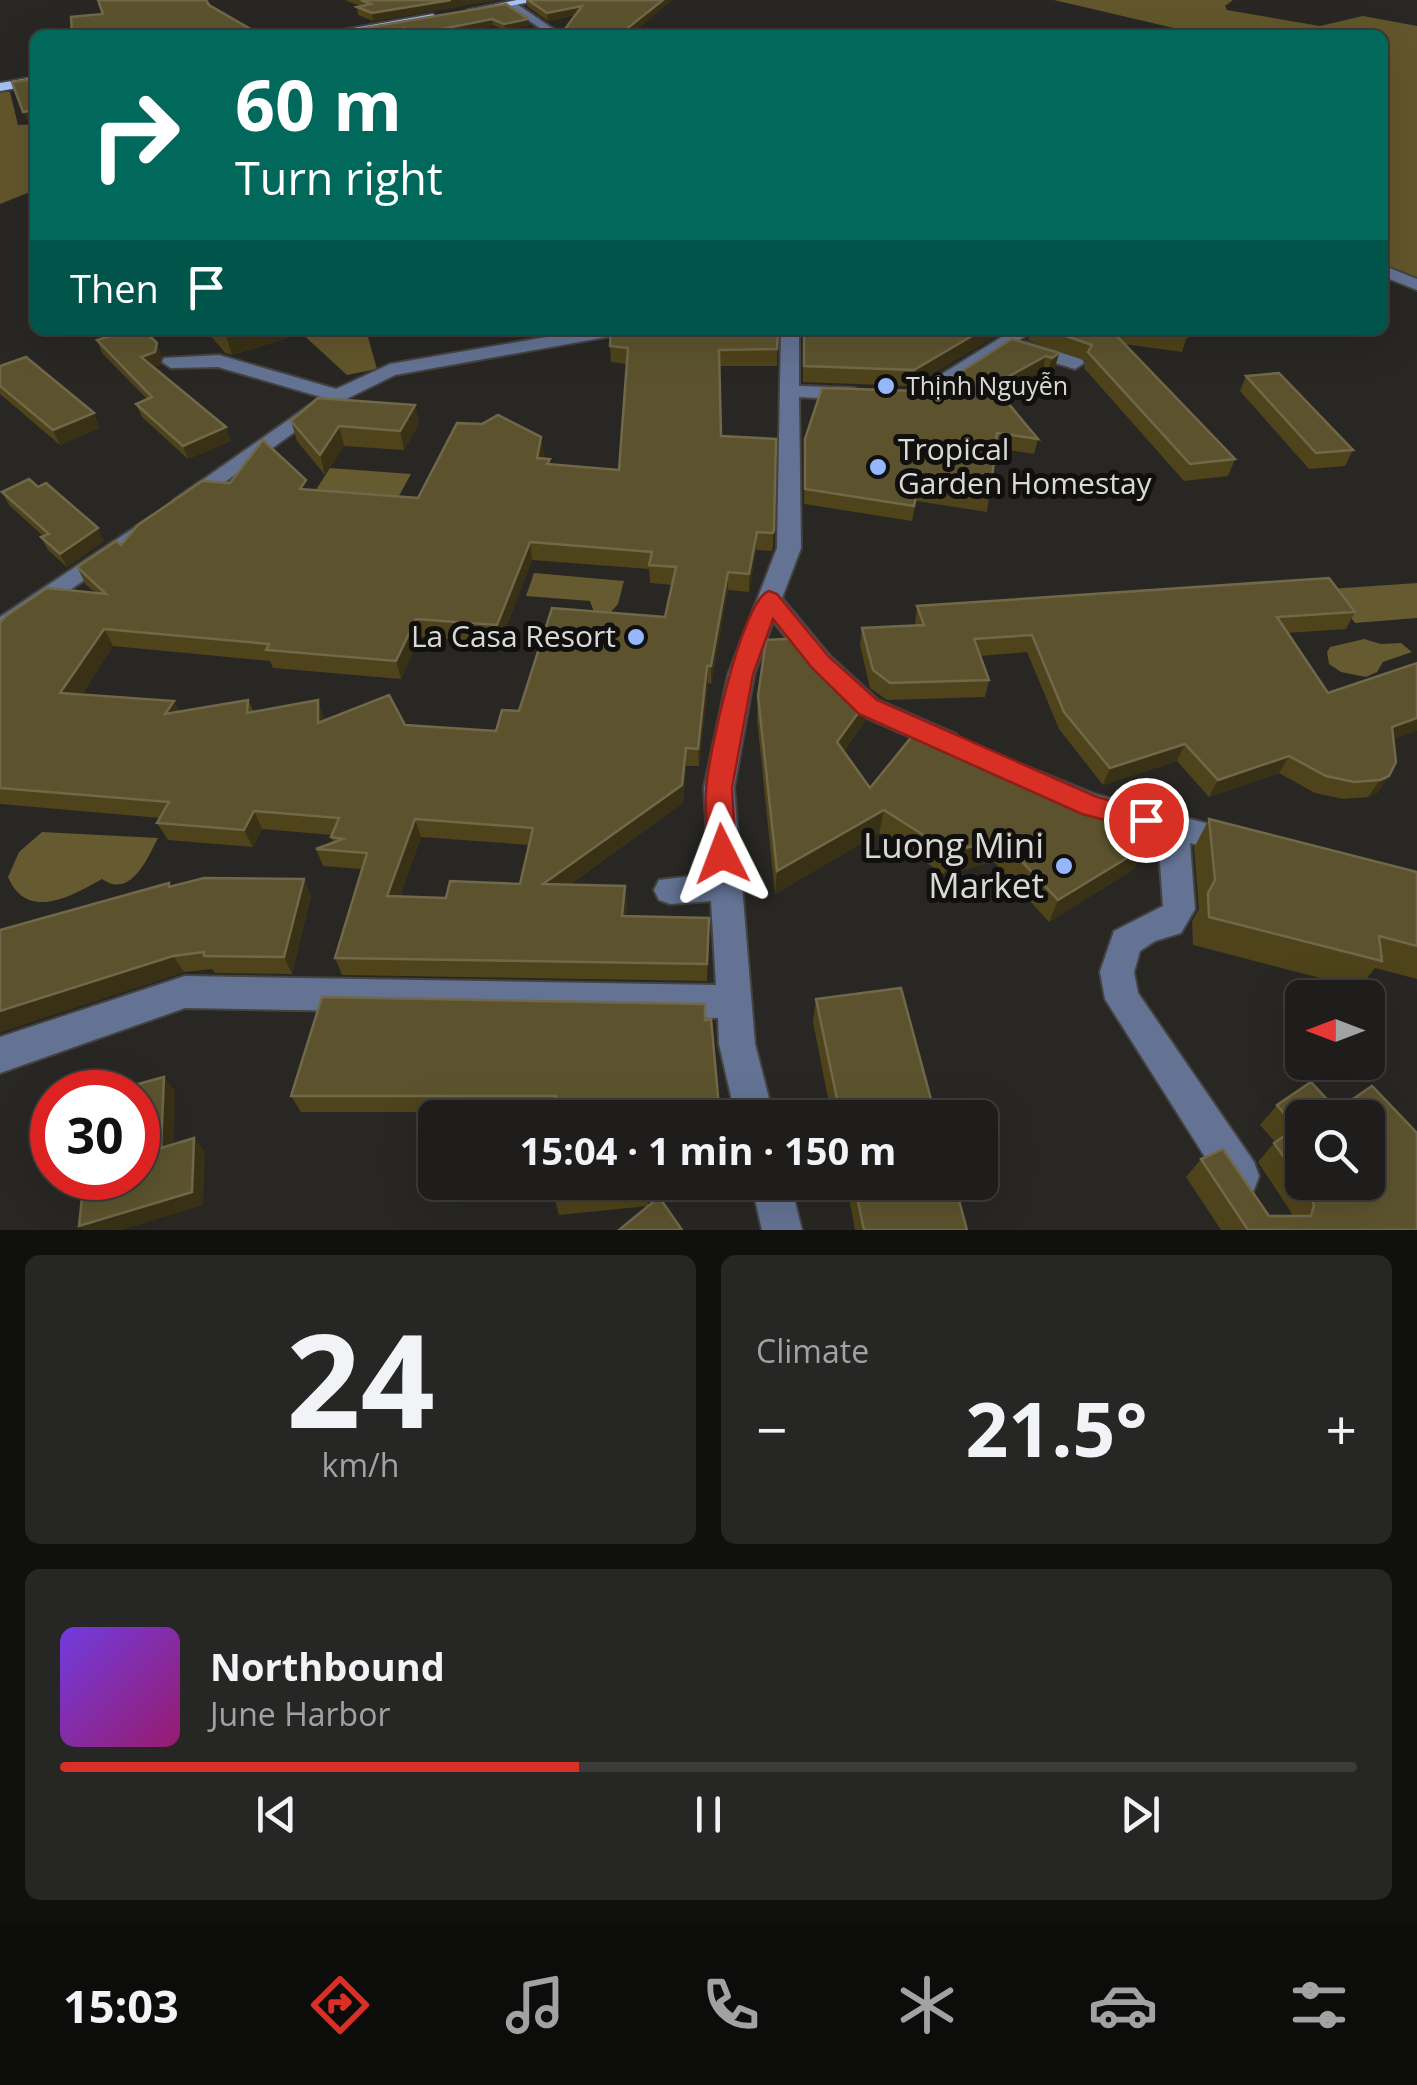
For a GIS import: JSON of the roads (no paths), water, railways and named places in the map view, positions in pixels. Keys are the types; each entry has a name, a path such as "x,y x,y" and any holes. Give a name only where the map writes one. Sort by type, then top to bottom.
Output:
{"main road":[{"path":"351,30 536,0"},
{"path":"0,87 30,82"}],"street":[{"path":"512,4 549,30"},
{"path":"1388,273 1417,285"},
{"path":"0,629 336,395 390,370 590,335"},
{"path":"751,1100 737,1044 719,788 741,674 789,548 790,335"},
{"path":"790,391 916,396 939,386 1017,335"},
{"path":"1006,342 1075,363"},
{"path":"171,362 219,361 336,395"},
{"path":"769,599 821,663 868,707 966,750"},
{"path":"998,765 1092,806 1267,850"},
{"path":"1173,826 1179,909 1169,923 1146,929 1126,942 1117,972 1122,999 1261,1208"},
{"path":"670,890 724,887"},
{"path":"0,1055 185,992 734,1002"},
{"path":"774,1200 782,1230"}],"place":[{"name":"Thịnh Nguyễn","path":"886,386"},
{"name":"Tropical Garden Homestay","path":"878,467"},
{"name":"La Casa Resort","path":"636,637"},
{"name":"Luong Mini Market","path":"1064,866"}]}
